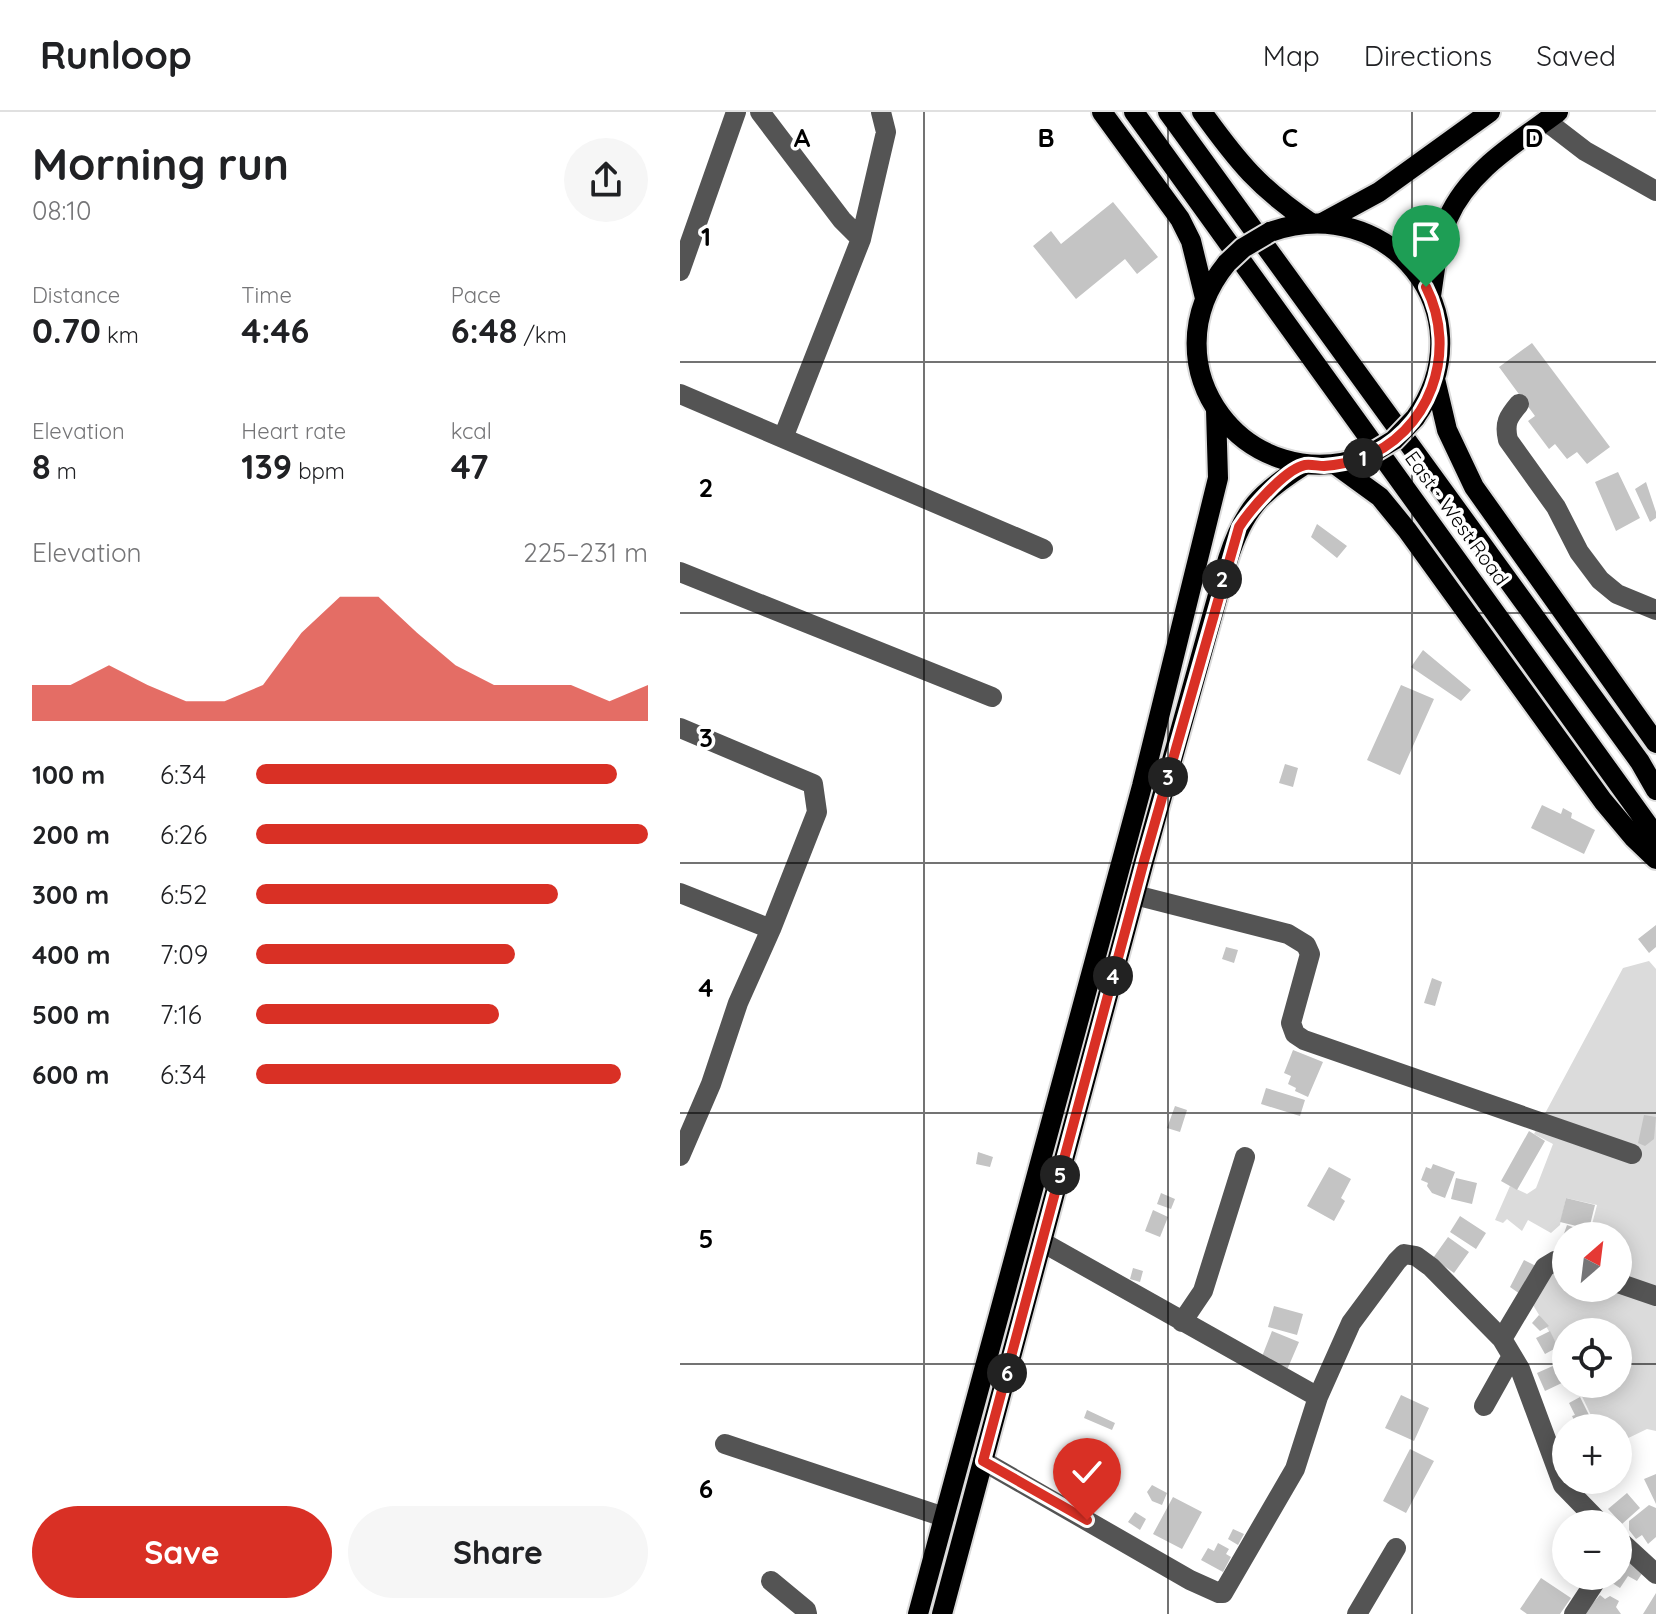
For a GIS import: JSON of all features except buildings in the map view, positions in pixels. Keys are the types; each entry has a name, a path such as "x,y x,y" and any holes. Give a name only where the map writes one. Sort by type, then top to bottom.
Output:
{"main road":[{"path":"1102,112 1180,219 1191,241 1205,298"},
{"name":"East - West Road","path":"1134,112 1656,836"},
{"name":"East - West Road","path":"1168,112 1621,737 1656,790"},
{"path":"1202,112 1242,166 1267,191 1317,223 1353,228 1383,241 1414,269 1431,296 1440,338 1435,379 1427,400 1394,440 1369,455 1336,465 1304,465 1273,457 1254,447 1230,427 1216,410 1203,382 1197,350 1197,329 1205,298 1227,263 1243,248 1270,232 1317,223 1379,192 1490,112"},
{"path":"1431,296 1441,241 1457,201 1474,178 1552,116"},
{"path":"1435,379 1447,430 1474,487 1656,743"},
{"path":"918,1614 1131,830 1209,518 1218,478 1216,410"},
{"path":"942,1614 1135,895 1239,527 1251,508 1304,465"},
{"path":"1336,465 1380,497 1407,530 1603,801 1656,859"}],"street":[{"path":"680,271 736,112"},
{"path":"760,112 842,220 861,239"},
{"path":"783,438 861,239 886,132 881,112"},
{"path":"1552,116 1585,151 1656,191"},
{"path":"680,394 1043,549"},
{"path":"1519,404 1508,417 1505,428 1508,440 1556,507 1579,552 1600,580 1617,594 1656,610"},
{"path":"680,572 992,697"},
{"path":"680,728 813,784 817,812 738,1003 711,1084 680,1156"},
{"path":"680,893 771,929"},
{"path":"1135,895 1288,934 1306,945 1310,954 1291,1023 1295,1034 1304,1040 1632,1154"},
{"path":"1182,1322 1203,1291 1245,1157"},
{"path":"1042,1242 1318,1397"},
{"path":"983,1461 1190,1580 1223,1593 1295,1469 1318,1397 1351,1323 1404,1254 1416,1256 1431,1267 1507,1348 1520,1369 1563,1485 1587,1510"},
{"path":"1484,1406 1545,1267 1552,1263"},
{"path":"1632,1288 1656,1296"},
{"path":"725,1444 944,1517"},
{"path":"1357,1614 1396,1548"},
{"path":"1632,1554 1656,1574"},
{"path":"771,1581 807,1614"},
{"path":"1574,1614 1590,1590"}],"shaded area":[{"path":"1649,961 1656,969 1656,1431 1647,1429 1632,1436 1632,1414 1590,1414 1583,1398 1632,1398 1632,1318 1552,1318 1552,1336 1533,1305 1552,1272 1552,1302 1632,1302 1632,1222 1593,1222 1597,1205 1566,1198 1561,1222 1552,1222 1551,1233 1528,1220 1522,1231 1507,1219 1503,1223 1495,1220 1510,1186 1527,1194 1536,1188 1553,1144 1534,1134 1623,968"}],"route":[{"path":"1087,1520 983,1461 1144,861 1239,527 1251,508 1285,477 1304,465 1336,465 1369,455 1394,440 1415,418 1432,390 1440,359 1439,327 1426,287"}]}
